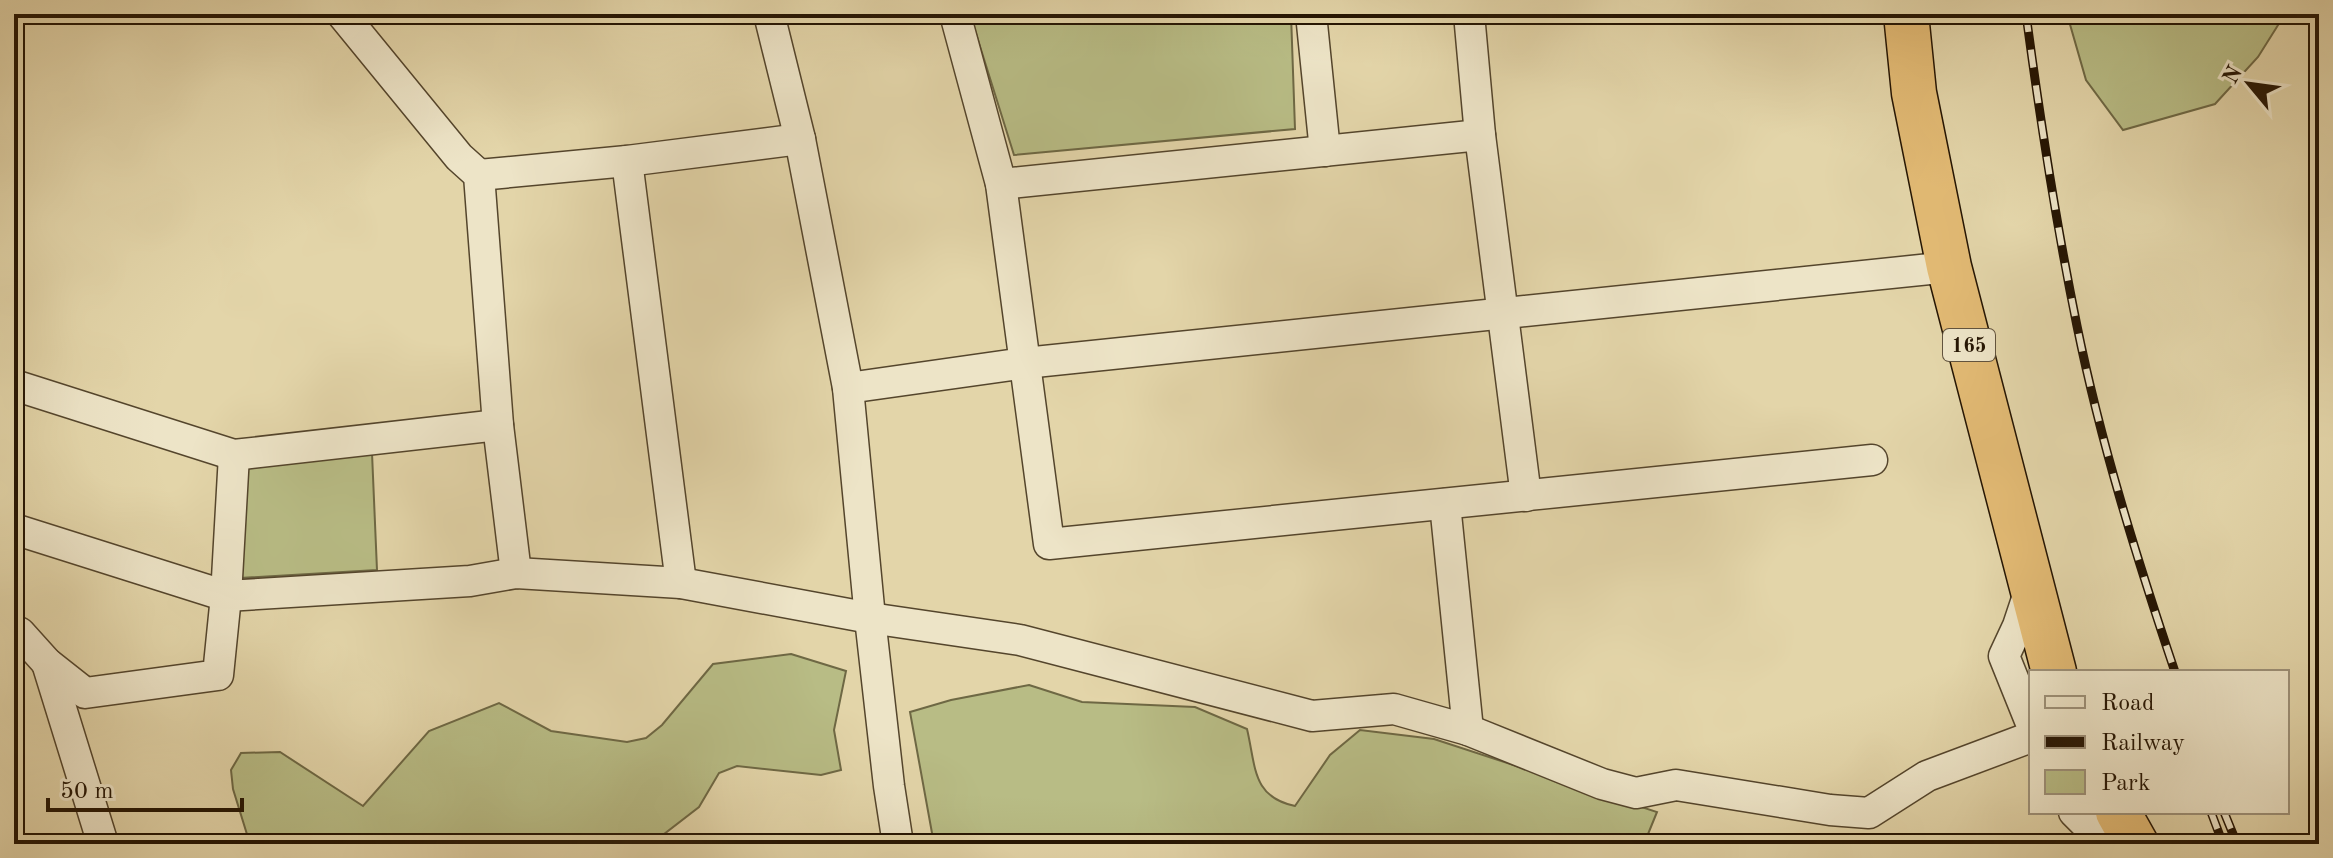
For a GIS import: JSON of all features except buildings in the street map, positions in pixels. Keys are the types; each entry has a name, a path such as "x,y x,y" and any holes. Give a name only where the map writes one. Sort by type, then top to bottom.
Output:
{"highway":[{"name":"165","path":"1906,14 1914,93 1949,267 2053,670"},
{"path":"2119,814 2136,844"}],"street":[{"path":"342,14 459,157 479,175 498,425 516,573"},
{"path":"769,14 800,139 848,388 870,618 898,844"},
{"path":"955,14 1001,184 1049,544 1872,460"},
{"path":"1311,14 1325,151"},
{"path":"1469,14 1480,135 1526,496"},
{"path":"1001,184 1480,135"},
{"path":"479,175 627,161 800,139"},
{"path":"627,161 681,583"},
{"path":"848,388 1025,363 1949,267"},
{"path":"14,385 234,455 498,425"},
{"path":"14,630 47,663 85,693 218,675 234,455"},
{"path":"1445,504 1468,730"},
{"path":"14,529 226,596 470,581 516,573 681,583 870,618 1020,640 1312,716 1394,709 1468,730 1602,784 1636,793 1676,785 1830,810 1869,813 1927,776 2029,738"},
{"path":"2029,718 2004,656 2018,626 2031,585"},
{"path":"47,663 103,844"},
{"path":"2076,814 2106,844"}],"green space":[{"path":"1081,14 1291,14 1295,129 1014,155 973,24"},
{"path":"2067,14 2285,14 2258,57 2215,104 2123,130 2086,80"},
{"path":"372,453 377,570 240,578 247,468"},
{"path":"791,654 846,671 834,730 841,770 821,775 737,766 719,773 699,807 664,834 638,844 250,844 233,789 231,770 241,753 280,752 363,806 429,731 499,703 551,731 627,742 646,738 662,725 713,664"},
{"path":"1029,685 1082,702 1195,707 1247,729 1255,768 1263,788 1281,802 1295,806 1330,755 1360,730 1434,739 1657,812 1644,844 934,844 910,712 951,700"}],"railway":[{"path":"2026,14 2055,210 2087,370 2121,501 2174,670"},
{"path":"2212,814 2223,844"},
{"path":"2225,814 2237,844"}]}
